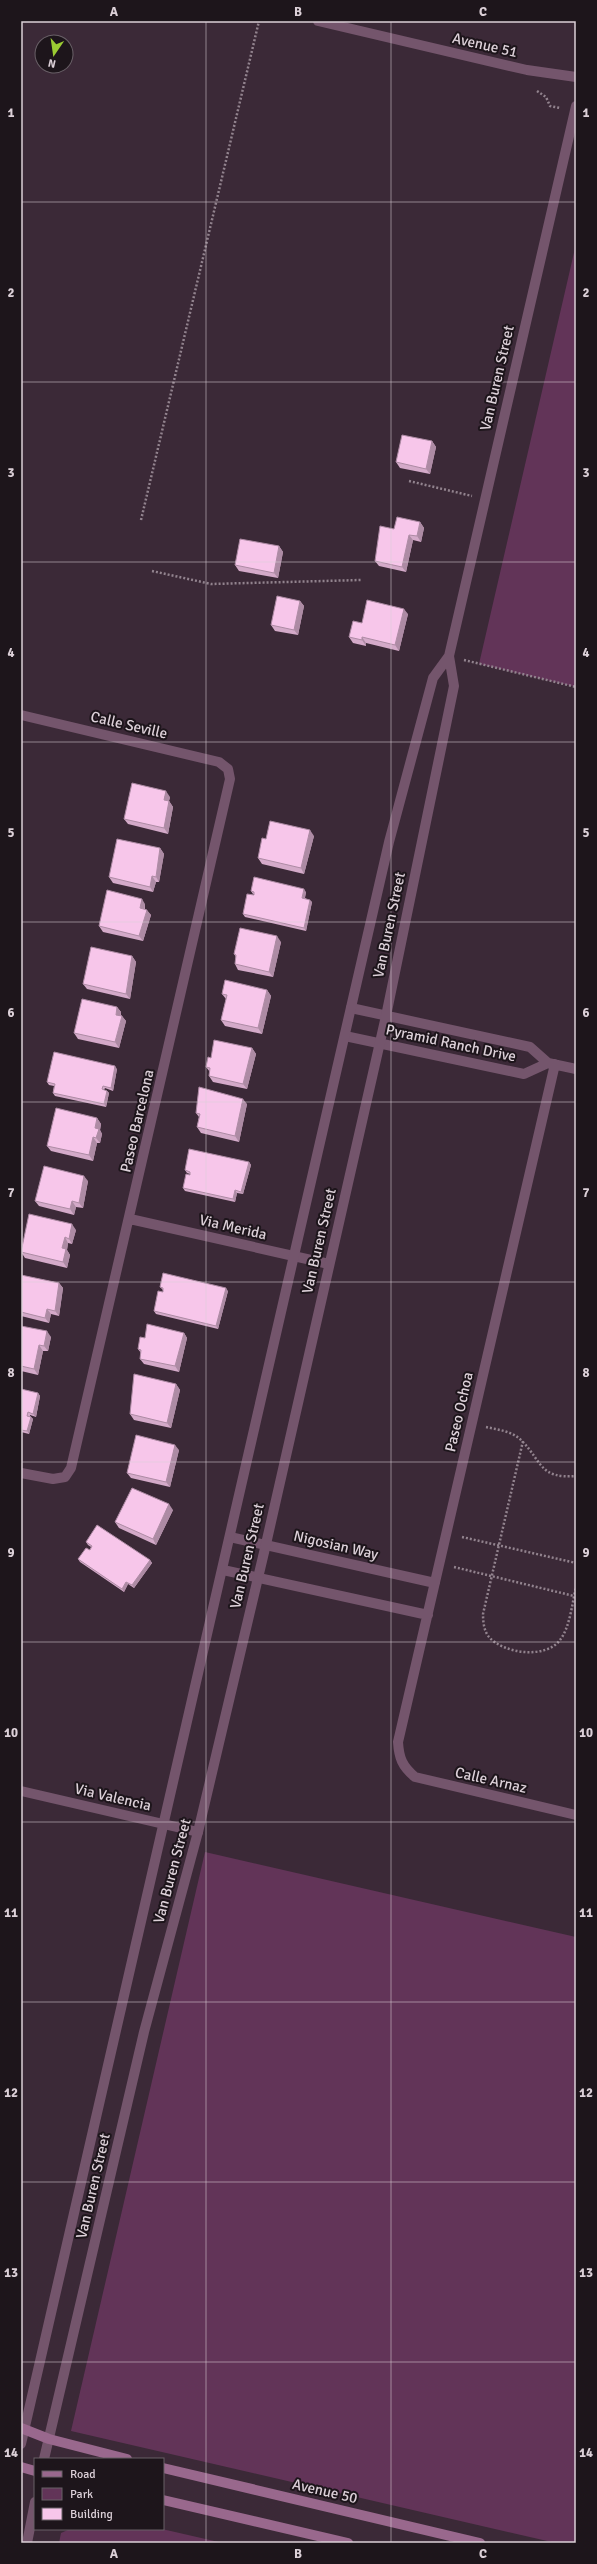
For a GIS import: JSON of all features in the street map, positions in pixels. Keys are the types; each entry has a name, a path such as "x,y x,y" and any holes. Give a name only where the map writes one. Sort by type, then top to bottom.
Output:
{"main road":[{"path":"23,2429 49,2439 123,2458"},
{"path":"21,2467 34,2471"},
{"name":"Avenue 50","path":"164,2468 480,2543"},
{"path":"164,2500 348,2543"}],"street":[{"name":"Avenue 51","path":"318,21 526,70 576,77"},
{"name":"Van Buren Street","path":"44,2458 144,2032 198,1832 266,1544 380,1044 454,686 449,656 484,498 575,109"},
{"name":"Van Buren Street","path":"21,2444 23,2429 162,1824 223,1570 390,842 433,678 449,656"},
{"name":"Calle Seville","path":"21,715 205,758 219,762 228,769"},
{"name":"Paseo Barcelona","path":"21,1473 53,1480 64,1477 71,1468 228,794 230,779 228,769"},
{"name":"Pyramid Ranch Drive","path":"351,1008 530,1047 552,1063 576,1069"},
{"name":"Pyramid Ranch Drive","path":"345,1036 524,1074 552,1063"},
{"name":"Paseo Ochoa","path":"404,1767 399,1757 398,1742 472,1423 552,1063"},
{"name":"Via Merida","path":"130,1219 329,1264"},
{"name":"Nigosian Way","path":"230,1537 435,1583"},
{"path":"223,1570 428,1615"},
{"name":"Calle Arnaz","path":"404,1767 415,1777 576,1815"},
{"name":"Via Valencia","path":"21,1791 198,1832"},
{"path":"27,2543 34,2507"}],"path":[{"path":"141,520 259,21"},
{"path":"538,91 546,98 550,106 575,109"},
{"path":"409,481 484,498"},
{"path":"152,572 211,584 361,580"},
{"path":"449,656 576,687"},
{"path":"472,1423 510,1433 523,1441 538,1464 548,1472 562,1476 576,1476"},
{"path":"523,1441 482,1614 484,1626 489,1637 518,1651 538,1653 550,1649 559,1641 565,1631 576,1587"},
{"path":"446,1533 576,1563"},
{"path":"439,1563 574,1596"}],"green space":[{"path":"576,244 576,687 479,664"},
{"path":"205,1852 576,1937 576,2543 556,2543 71,2431"},
{"path":"164,2529 223,2543 59,2543 61,2533 68,2530"}],"building":[{"path":"402,435 432,441 426,469 396,462"},
{"path":"397,517 420,522 417,536 409,535 402,567 375,561 380,526 394,529"},
{"path":"240,539 279,546 274,573 235,565"},
{"path":"277,596 300,601 294,630 271,625"},
{"path":"367,600 404,609 395,645 362,637 362,640 349,637 353,621 362,623"},
{"path":"132,783 166,791 164,800 169,801 164,828 124,819"},
{"path":"270,821 310,830 301,868 258,858 262,838 266,839"},
{"path":"117,839 160,848 156,877 152,876 150,887 109,877"},
{"path":"254,877 304,889 302,898 310,900 304,928 243,914 247,894 254,895 254,892 251,891"},
{"path":"107,890 142,899 140,908 147,910 139,936 99,926"},
{"path":"240,928 277,936 269,972 235,964 236,955 234,954"},
{"path":"91,947 132,956 126,994 83,984"},
{"path":"225,980 267,990 258,1028 221,1020 227,995 222,994"},
{"path":"82,999 117,1007 116,1015 122,1016 115,1042 74,1033"},
{"path":"214,1040 252,1048 243,1084 209,1076 210,1068 206,1067 208,1057 211,1058"},
{"path":"54,1052 115,1066 111,1088 103,1086 102,1089 107,1091 104,1104 53,1093 55,1084 47,1082"},
{"path":"199,1087 243,1099 235,1136 197,1127 200,1114 196,1113"},
{"path":"56,1108 97,1118 95,1128 99,1129 96,1138 93,1137 89,1155 47,1146"},
{"path":"189,1149 249,1162 241,1192 235,1190 233,1199 183,1188 186,1174 190,1175 190,1172 185,1170"},
{"path":"44,1166 84,1176 79,1203 72,1201 70,1209 35,1201"},
{"path":"29,1214 72,1224 69,1239 65,1237 62,1248 66,1249 63,1262 21,1252"},
{"path":"163,1273 226,1288 216,1326 154,1311 158,1291 163,1292 163,1288 160,1287"},
{"path":"21,1275 59,1283 55,1311 47,1309 45,1318 21,1312"},
{"path":"147,1324 184,1333 175,1366 140,1359 141,1350 138,1349 140,1337 145,1338"},
{"path":"21,1326 47,1331 44,1346 39,1345 34,1369 21,1366"},
{"path":"134,1374 176,1384 167,1423 130,1414"},
{"path":"21,1389 38,1393 33,1414 28,1412 27,1416 31,1417 27,1431 21,1430"},
{"path":"136,1435 175,1445 166,1482 127,1473"},
{"path":"132,1488 169,1504 153,1539 115,1522"},
{"path":"97,1525 150,1560 132,1585 126,1582 122,1589 78,1559 86,1548 90,1550 92,1546 86,1542"}]}
